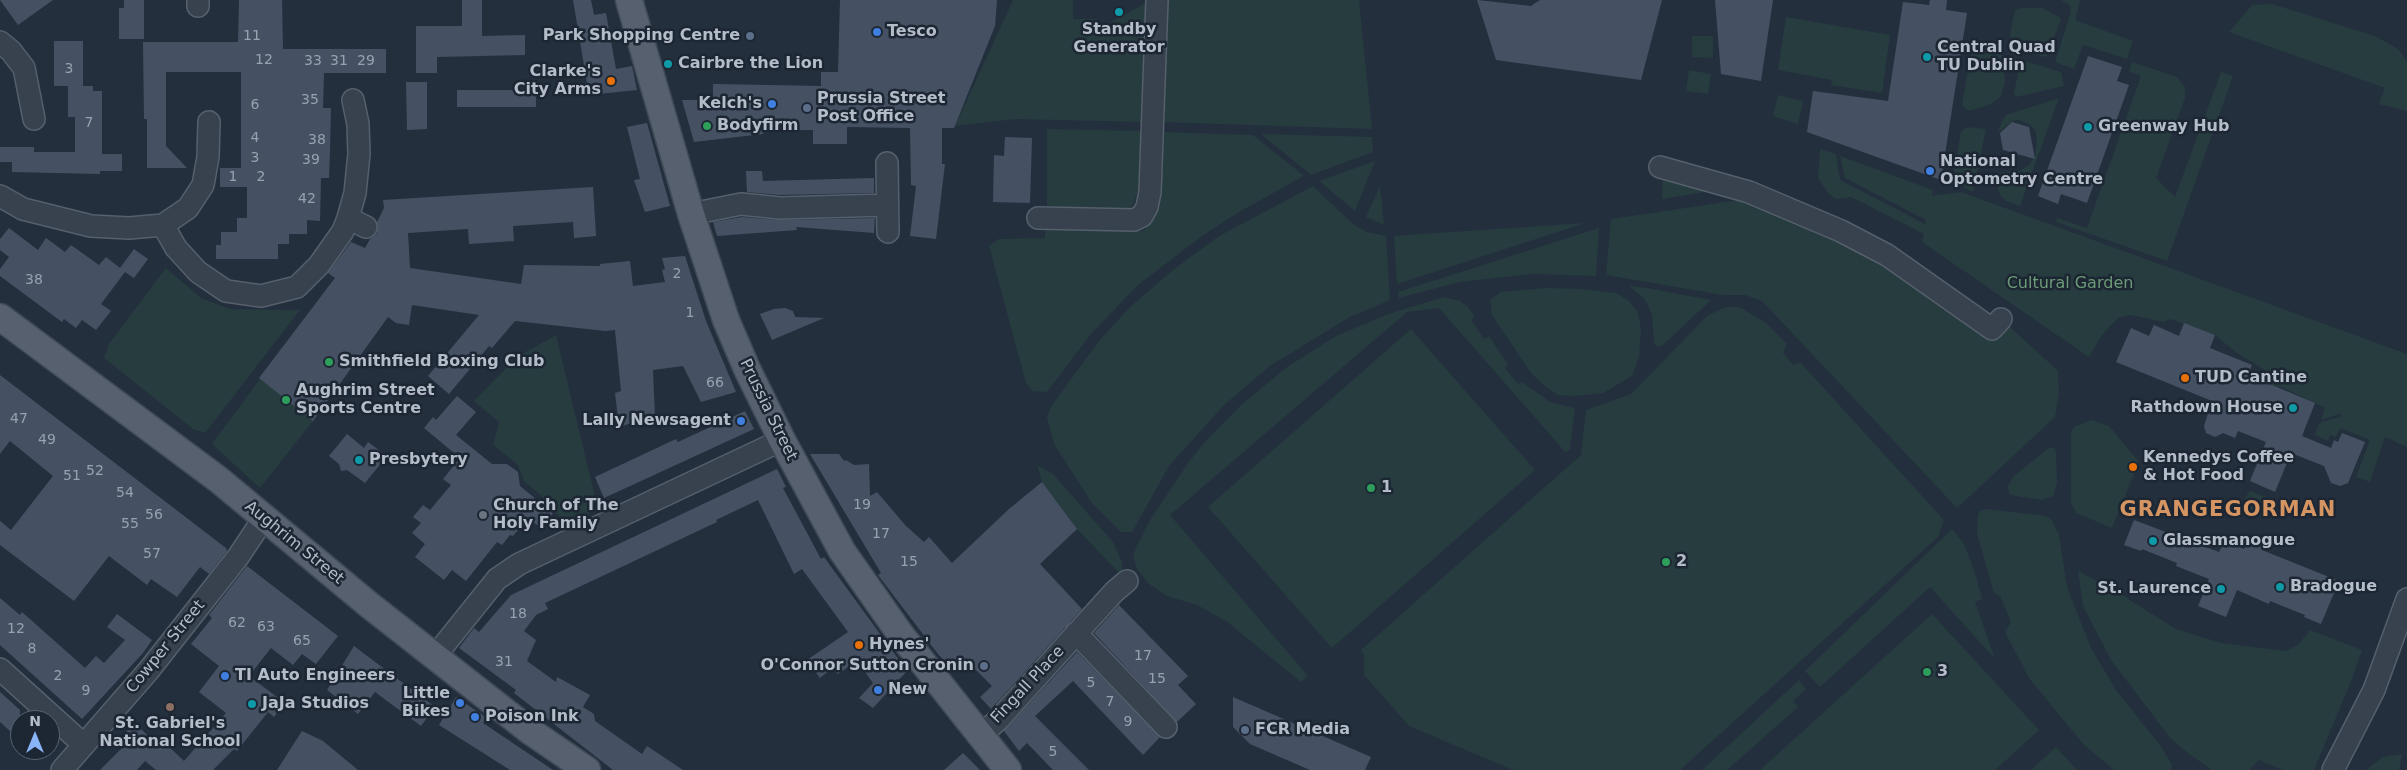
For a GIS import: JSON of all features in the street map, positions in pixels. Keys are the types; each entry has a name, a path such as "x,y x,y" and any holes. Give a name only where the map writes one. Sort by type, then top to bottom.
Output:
{"main road":[{"name":"Prussia Street","path":"629,0 691,214 736,344 782,440 842,551 879,605 1008,770"},
{"name":"Aughrim Street","path":"0,317 219,480 368,604 436,655 530,731 587,770"}],"street":[{"path":"1038,218 1134,220 1142,216 1147,207 1150,192 1157,0"},
{"path":"0,42 11,51 24,68 34,119"},
{"path":"163,225 176,248 198,272 226,290 260,296 297,287 319,264 342,231 357,223 355,193 359,154 358,124 353,100"},
{"path":"0,196 23,209 91,226 129,228 163,225 188,208 204,185 208,157 209,122"},
{"path":"887,163 888,232"},
{"path":"1660,167 1781,199 1907,263 1969,308 1992,329 2001,319"},
{"path":"691,214 742,204 780,208 888,206"},
{"path":"436,655 497,578 519,564 782,440"},
{"name":"Cowper Street","path":"62,770 148,670 238,557 264,518"},
{"name":"Fingall Place","path":"980,736 998,720 1076,633 1127,581"},
{"path":"2333,770 2374,690 2407,599"},
{"name":"Fingall Place","path":"1076,633 1166,727"},
{"path":"0,669 84,746"}],"green space":[{"path":"1013,0 1073,0 1073,19 1097,19 1102,27 1148,2 1146,122 1015,119 955,126"},
{"path":"1168,0 1359,0 1372,129 1161,122"},
{"path":"2061,0 2080,0 2075,20 2133,41 2127,59 2083,45 2074,69 2055,62 2070,15 2071,6"},
{"path":"2272,4 2375,36 2398,49 2407,61 2407,111 2379,104 2385,88 2229,32 2252,5"},
{"path":"2042,8 2061,20 2046,57 2021,52 2011,44 2010,33 2015,10"},
{"path":"1786,17 1890,35 1882,93 1831,85 1832,80 1778,70"},
{"path":"1692,36 1713,36 1713,58 1692,57"},
{"path":"1978,44 2003,55 2005,83 2000,98 1989,105 1967,110 1962,105 1972,47"},
{"path":"2021,60 2061,72 2064,86 2016,97 2014,93"},
{"path":"2132,62 2177,77 2185,87 2185,98 2156,178 2175,197 2221,72 2233,76 2167,261 2056,222 2057,218 2087,228 2141,76 2129,71"},
{"path":"1689,70 1711,74 1708,94 1686,91"},
{"path":"1778,95 1803,101 1798,124 1773,116"},
{"path":"2059,98 2020,206 2006,201 2000,195 1997,185 1997,173 2021,170 2029,165 2035,156 2037,140 2035,130 2029,124 2018,120 2012,121 1998,133 2002,121 2006,115"},
{"path":"1967,127 1986,129 1973,192 1953,181 1961,131"},
{"path":"1047,129 1144,131 1143,179 1132,207 1123,210 1047,206"},
{"path":"1160,132 1253,135 1304,176 1239,212 1202,236 1138,285 1091,334 1047,392 1032,391 1026,383 989,246 999,239 1045,238 1045,230 1143,231 1154,218 1160,206"},
{"path":"1261,134 1372,137 1373,152 1311,175"},
{"name":"Cultural Garden","path":"1820,149 1836,154 1840,180 1925,224 1926,220 1845,178 1840,156 1933,190 1932,196 1961,192 2407,354 2407,447 2385,437 2370,482 2356,477 2370,440 2340,428 2336,437 2330,435 2328,441 2315,435 2319,423 2342,416 2339,414 2321,420 2325,408 2279,386 2272,403 2267,396 2268,372 2237,353 2215,335 2170,319 2164,322 2130,315 2118,318 2102,335 2089,357 1922,242 1924,234 1851,197 1836,199 1829,194 1818,178"},
{"path":"1375,161 1355,211 1319,181"},
{"path":"1663,175 1710,191 1662,199"},
{"path":"1313,186 1354,225 1367,232 1386,236 1390,300 1348,318 1270,366 1224,405 1169,466 1132,532 1121,532 1092,503 1054,444 1047,417 1052,405 1099,341 1131,306 1173,270 1219,236"},
{"path":"1380,186 1384,224 1384,225 1366,217"},
{"path":"1746,199 1812,225 2008,325 2058,371 2059,394 2055,417 1957,508 1762,301 1745,295 1723,295 1606,275 1611,219"},
{"path":"1585,223 1539,238 1397,284 1394,236"},
{"path":"1599,228 1596,276 1532,274 1459,282 1399,298 1398,292"},
{"path":"166,268 201,298 230,309 300,310 205,433 193,429 104,358 109,344"},
{"name":"Aughrim Street Sports Centre","path":"330,284 383,324 313,421 260,488 212,444"},
{"path":"1629,286 1711,300 1662,346 1656,346 1654,343 1652,314 1644,298"},
{"path":"1547,288 1616,293 1628,300 1638,312 1641,329 1639,357 1632,376 1603,393 1575,396 1558,395 1542,384 1531,373 1492,315 1490,300 1501,292"},
{"path":"1444,297 1460,301 1468,307 1475,317 1471,320 1484,339 1489,336 1508,365 1505,368 1518,384 1522,382 1550,402 1575,408 1570,449 1566,453 1439,308 1407,312 1170,515 1308,676 1301,682 1226,621 1197,605 1167,596 1149,584 1137,569 1133,555 1150,520 1202,445 1241,405 1287,367 1336,336 1391,313"},
{"name":"2","path":"1726,307 1739,307 1765,322 1787,344 1783,353 1793,365 1800,362 1944,520 1938,537 1680,770 1513,770 1409,726 1364,675 1364,655 1361,650 1581,455 1586,410 1631,394 1707,316"},
{"name":"1","path":"1411,329 1535,470 1332,648 1208,507"},
{"path":"556,335 598,509 566,525 547,501 524,481 517,464 493,445 499,422 474,401 517,357"},
{"path":"2091,420 2109,426 2139,462 2112,528 2076,513 2071,503 2071,432 2074,427"},
{"path":"2050,447 2055,449 2056,453 2057,483 2053,496 2042,500 2010,495 2007,487 2015,475"},
{"path":"1037,465 1053,474 1113,542 1122,562 1122,576 1077,529 1042,482"},
{"path":"2250,491 2271,501 2267,513 2255,516 2248,512 2245,508 2244,499"},
{"path":"1985,509 2046,516 2052,520 2059,535 2067,587 2091,648 2116,690 2159,744 2172,764 2171,770 2114,770 2084,745 2029,678 2005,632 2011,622 2000,596 1994,593 1977,533 1978,515 1980,511"},
{"path":"1952,529 1964,544 1975,573 1982,599 1975,602 1995,659 1930,587 1820,687 1805,671"},
{"path":"2078,571 2109,587 2176,629 2221,643 2286,651 2298,645 2310,630 2362,650 2314,770 2283,770 2259,760 2249,770 2212,770 2171,739 2111,660 2083,606"},
{"name":"3","path":"1932,614 2039,730 1995,770 1760,770"},
{"path":"1799,680 1806,689 1793,701 1798,707 1727,770 1702,770"},
{"path":"2056,747 2077,770 2031,770"},
{"path":"2402,754 2399,770 2366,770 2383,757"}],"building":[{"path":"0,0 53,0 18,25"},
{"path":"124,0 144,0 144,39 119,39 119,8 124,8"},
{"path":"239,0 282,0 283,49 386,49 386,73 324,73 323,108 331,108 330,150 329,178 321,178 320,221 307,220 307,234 289,234 289,244 278,244 278,259 216,259 216,245 221,245 221,232 237,232 237,218 247,218 247,187 220,187 220,168 241,168 241,72 166,72 166,146 187,168 147,168 147,119 144,119 143,42 238,42"},
{"path":"462,0 482,0 482,36 525,35 525,55 437,57 437,73 416,73 416,26 462,26"},
{"path":"573,0 591,0 594,15 606,13 616,69 632,66 637,90 589,95"},
{"path":"840,0 997,0 995,26 954,128 942,128 942,164 945,164 936,239 910,236 916,186 911,185 910,128 847,127 847,144 813,144 813,130 764,130 763,134 694,142 682,100 713,100 713,84 821,86 821,72 838,72"},
{"path":"1477,0 1531,6 1540,0 1662,0 1641,80 1496,60"},
{"path":"1715,0 1773,0 1761,81 1721,74"},
{"name":"Central Quad TU Dublin","path":"1930,0 1947,0 1946,10 1967,13 1941,180 1807,132 1813,91 1888,101 1903,2 1929,5"},
{"path":"54,41 83,41 83,86 93,86 93,91 102,91 102,154 122,154 122,171 100,171 100,174 12,172 12,162 0,162 0,147 34,147 34,152 75,152 75,117 68,117 68,86 54,86"},
{"name":"Greenway Hub","path":"2088,56 2122,67 2117,81 2129,85 2087,203 2061,194 2058,204 2038,196"},
{"path":"406,82 427,82 427,129 407,130"},
{"path":"457,90 536,90 536,107 457,107"},
{"path":"2012,122 2029,127 2035,159 2003,150 2000,133"},
{"path":"647,123 670,206 645,212 634,180 640,179 627,127"},
{"path":"1005,137 1032,138 1030,203 993,202 994,155 1004,156"},
{"path":"746,171 762,171 763,181 874,178 874,193 780,195 747,192"},
{"path":"593,187 596,236 574,238 573,222 513,226 514,241 469,244 468,229 408,233 410,268 521,284 524,265 600,266 600,264 630,261 633,286 665,282 662,270 665,269 662,258 685,256 706,321 736,392 701,402 683,366 653,370 655,416 619,427 615,393 621,391 615,330 605,331 515,321 492,348 489,346 449,394 428,376 479,315 412,305 409,325 396,323 388,317 313,421 259,378 335,278 328,273 351,242 365,248 370,239 377,233 377,222 384,208 383,200"},
{"path":"742,217 780,220 875,218 874,233 796,227 797,230 717,236 713,222"},
{"path":"9,228 38,250 46,238 65,252 71,245 99,265 106,257 120,268 134,249 148,259 134,278 125,272 101,304 111,311 96,330 82,320 76,328 64,319 62,322 0,276 0,269 9,257 0,250 0,239"},
{"path":"785,308 793,311 795,317 824,318 772,340 760,314 774,309"},
{"name":"Rathdown House","path":"2184,323 2215,335 2210,348 2252,365 2248,375 2315,403 2302,436 2331,448 2334,440 2338,442 2342,433 2365,442 2348,483 2340,486 2331,483 2324,466 2291,453 2275,492 2250,481 2266,442 2238,431 2235,438 2223,433 2215,437 2206,433 2204,426 2212,401 2116,362 2131,328 2149,336 2154,325 2179,336"},
{"path":"0,375 226,548 227,551 209,574 200,567 177,597 151,579 147,585 109,556 74,601 0,545 0,521 11,530 53,476 10,441 0,454"},
{"name":"Church of The Holy Family","path":"457,396 476,412 456,435 492,464 507,464 518,472 520,486 553,513 541,528 528,518 513,536 510,535 502,545 497,542 466,581 452,570 444,580 415,557 425,544 412,533 421,523 413,517 423,505 430,510 451,485 443,479 460,458 424,428 433,417 436,420"},
{"path":"745,411 754,429 604,498 595,477 676,439 678,442"},
{"name":"Presbytery","path":"347,434 364,448 368,442 387,456 365,483 347,470 341,471 339,464 329,456"},
{"path":"810,454 839,454 844,461 846,460 854,465 869,464 870,496 877,492 906,526 924,542 929,537 952,563 1009,509 1042,482 1077,529 1040,564 1082,609 991,709 980,697 992,686 965,659 953,670 938,654 878,575 881,573"},
{"path":"777,469 786,487 783,488 821,559 824,557 907,671 873,708 859,698 873,683 857,661 838,674 831,669 820,678 807,660 848,632 802,569 794,574 758,500 716,520 717,522 545,603 548,609 536,615 524,631 536,640 527,661 556,682 557,677 590,695 583,707 594,714 595,721 642,754 647,746 683,770 613,770 514,693 516,690 459,648 474,628 479,632 511,595"},
{"path":"2134,520 2219,552 2222,546 2227,548 2229,543 2244,549 2248,538 2264,544 2262,550 2339,581 2321,624 2304,617 2305,615 2270,601 2269,604 2237,590 2226,617 2198,606 2209,579 2176,566 2177,563 2142,549 2141,551 2124,545"},
{"path":"247,566 338,636 316,664 302,654 293,665 271,648 249,676 285,703 274,717 268,712 237,751 234,749 213,770 156,770 145,761 137,770 100,770 126,744 120,738 135,723 157,745 162,740 184,761 226,713 199,692 219,666 191,644 212,618 209,615"},
{"path":"0,598 20,615 22,612 85,668 96,656 104,663 125,640 107,627 117,614 152,640 143,653 82,719 0,645"},
{"path":"1119,605 1188,676 1178,685 1196,704 1177,722 1094,633"},
{"path":"354,646 435,707 421,726 375,692 358,714 327,690"},
{"path":"1077,652 1160,737 1143,755 1073,681 1035,716 1089,770 1053,770 1027,743 1019,751 1004,731"},
{"path":"0,692 20,710 10,710 10,731 0,722"},
{"path":"456,697 487,718 483,723 553,770 510,770 439,725"},
{"path":"1233,697 1371,757 1365,770 1310,770 1250,744 1233,727"},
{"path":"302,731 323,741 358,770 277,770"},
{"path":"963,753 980,770 944,770"}],"place":[{"name":"Standby Generator","path":"1119,12"},
{"name":"Tesco","path":"877,32"},
{"name":"Park Shopping Centre","path":"750,36"},
{"name":"Central Quad TU Dublin","path":"1927,57"},
{"name":"Cairbre the Lion","path":"668,64"},
{"name":"Clarke's City Arms","path":"611,81"},
{"name":"Kelch's","path":"772,104"},
{"name":"Prussia Street Post Office","path":"807,108"},
{"name":"Bodyfirm","path":"707,126"},
{"name":"Greenway Hub","path":"2088,127"},
{"name":"National Optometry Centre","path":"1930,171"},
{"name":"Smithfield Boxing Club","path":"329,362"},
{"name":"TUD Cantine","path":"2185,378"},
{"name":"Aughrim Street Sports Centre","path":"286,400"},
{"name":"Rathdown House","path":"2293,408"},
{"name":"Lally Newsagent","path":"741,421"},
{"name":"Presbytery","path":"359,460"},
{"name":"Kennedys Coffee & Hot Food","path":"2133,467"},
{"name":"1","path":"1371,488"},
{"name":"Church of The Holy Family","path":"483,515"},
{"name":"Glassmanogue","path":"2153,541"},
{"name":"2","path":"1666,562"},
{"name":"Bradogue","path":"2280,587"},
{"name":"St. Laurence","path":"2221,589"},
{"name":"Hynes'","path":"859,645"},
{"name":"O'Connor Sutton Cronin","path":"984,666"},
{"name":"3","path":"1927,672"},
{"name":"TI Auto Engineers","path":"225,676"},
{"name":"New","path":"878,690"},
{"name":"Little Bikes","path":"460,703"},
{"name":"JaJa Studios","path":"252,704"},
{"name":"St. Gabriel's National School","path":"170,707"},
{"name":"Poison Ink","path":"475,717"},
{"name":"FCR Media","path":"1245,730"}],"district":[{"name":"GRANGEGORMAN","path":"2228,511"}]}
